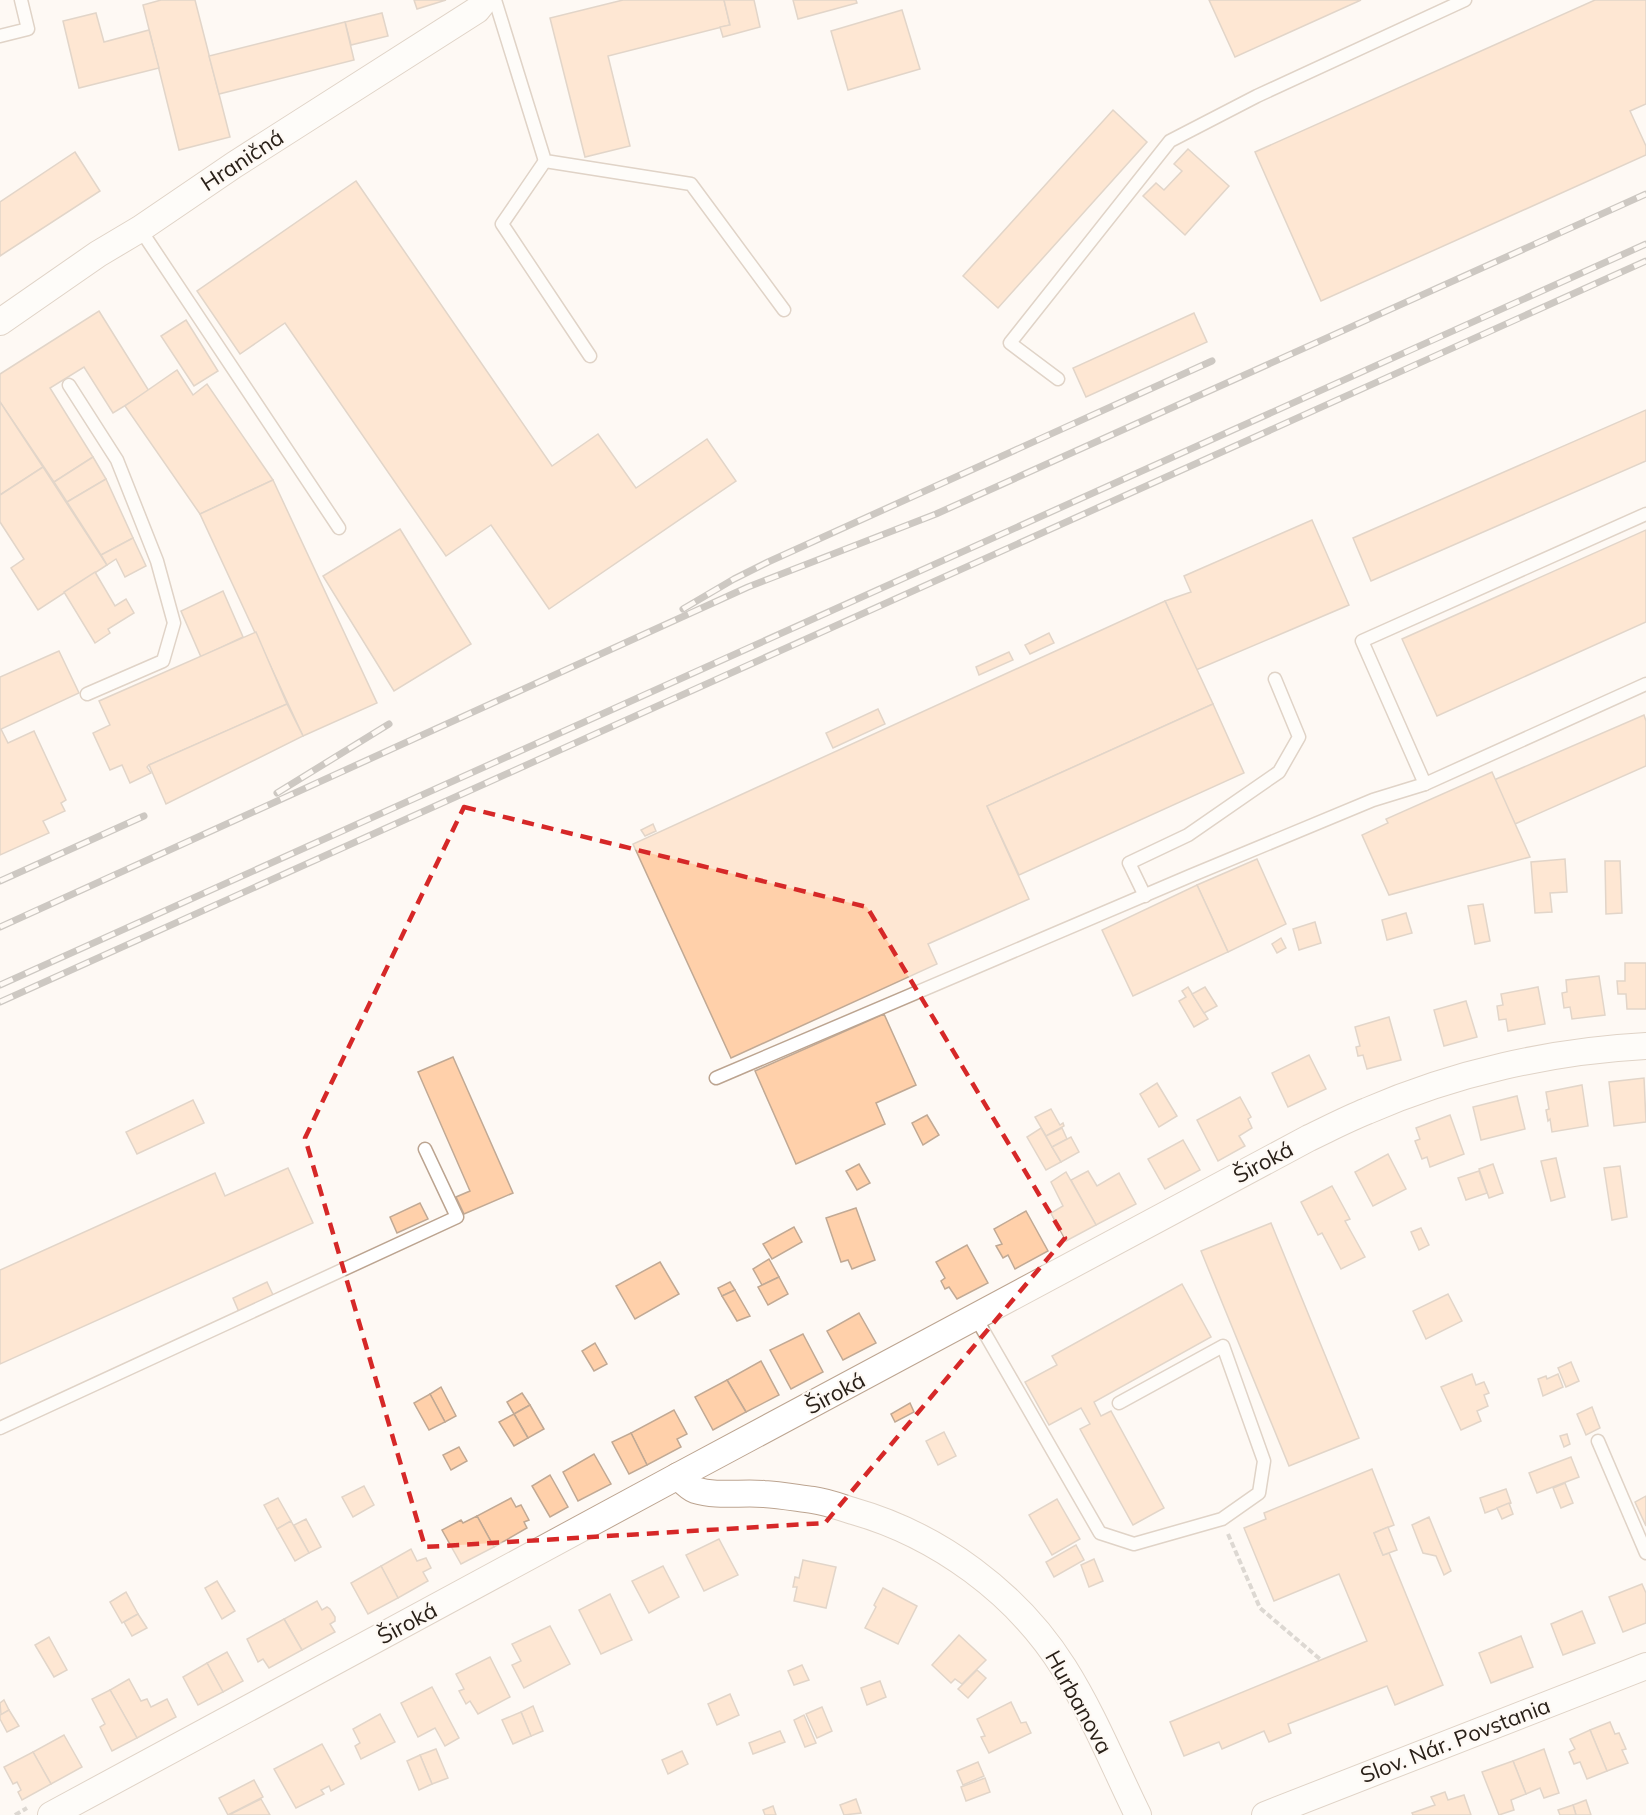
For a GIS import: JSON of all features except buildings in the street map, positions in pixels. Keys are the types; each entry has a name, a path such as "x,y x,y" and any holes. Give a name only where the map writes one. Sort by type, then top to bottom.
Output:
{"street":[{"name":"Hraničná","path":"0,322 98,254 140,229 234,165 477,10 485,0"},
{"name":"Široká","path":"51,1815 678,1476 1242,1174 1367,1110 1425,1089 1496,1068 1566,1054 1646,1046"},
{"name":"Hurbanova","path":"678,1476 692,1489 700,1491 763,1494 821,1501 873,1516 932,1543 971,1569 1001,1593 1027,1620 1063,1666 1080,1695 1138,1815"},
{"name":"Slov. Nár. Povstania","path":"1265,1815 1646,1666"}],"lane":[{"path":"0,36 28,29 21,0"},
{"path":"495,0 545,161"},
{"path":"1058,379 1010,344 1170,141 1257,96 1465,0"},
{"path":"545,161 691,184 783,310"},
{"path":"545,161 502,224 590,356"},
{"path":"140,229 339,528"},
{"path":"69,385 117,460 157,561 174,623 163,661 87,694"},
{"path":"1425,784 1362,641 1646,513"},
{"path":"1145,896 1130,863 1188,835 1279,772 1299,737 1275,679"},
{"path":"716,1078 1373,800 1425,784 1646,684"},
{"path":"0,1428 457,1217 425,1149"},
{"path":"976,1317 1100,1533 1134,1544 1222,1519 1259,1493 1264,1461 1223,1346 1119,1403"},
{"path":"1598,1442 1646,1553"}],"path":[{"path":"1222,1519 1260,1608 1321,1660"}],"highlighted area":[{"path":"464,807 867,907 1065,1238 825,1523 425,1547 305,1138"}],"railway":[{"path":"0,927 748,587 936,514 1646,194"},
{"path":"0,985 1646,244"},
{"path":"0,1002 1646,261"},
{"path":"683,609 768,562 1212,361"},
{"path":"277,793 389,724"},
{"path":"0,881 144,816"}]}
